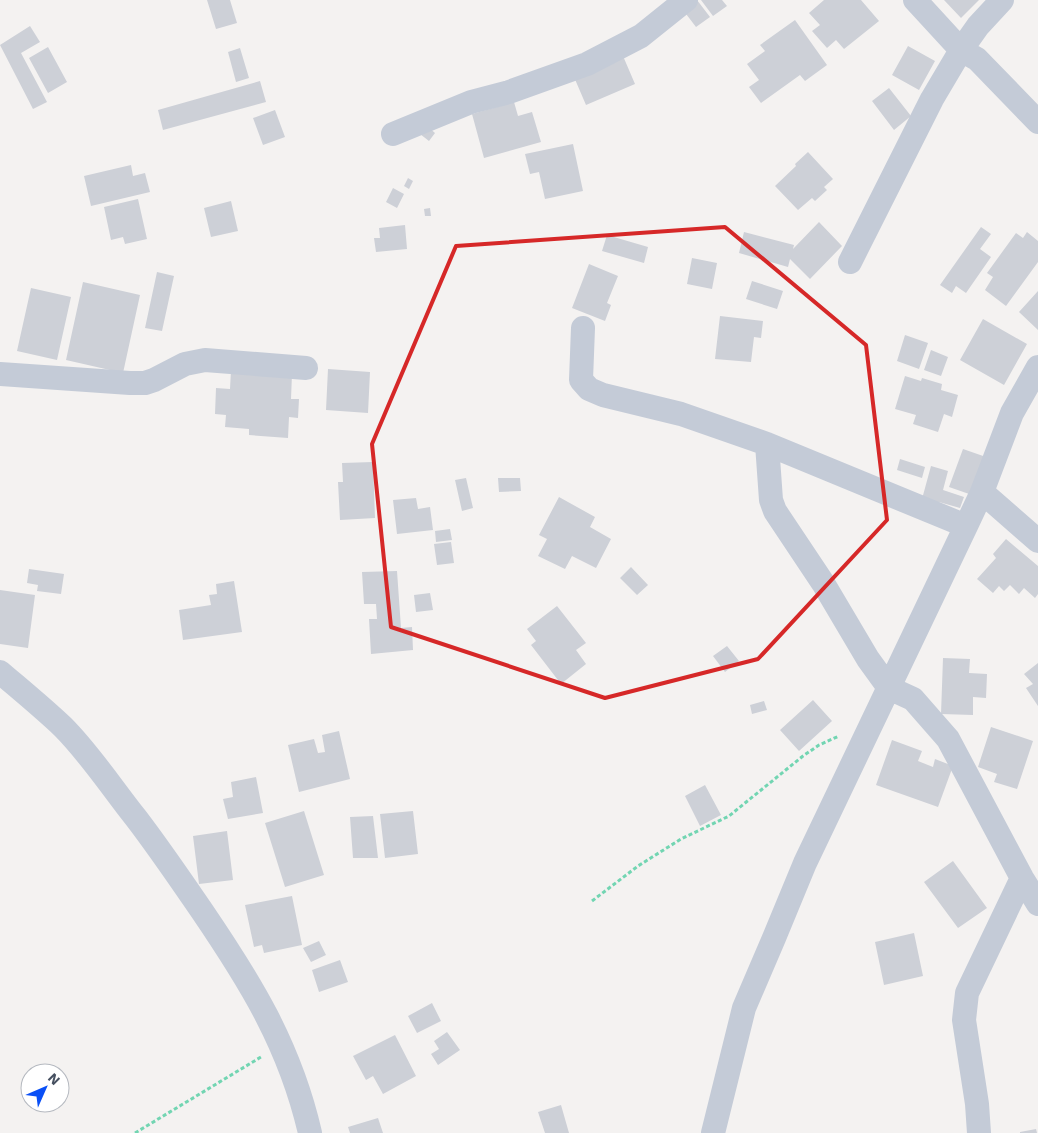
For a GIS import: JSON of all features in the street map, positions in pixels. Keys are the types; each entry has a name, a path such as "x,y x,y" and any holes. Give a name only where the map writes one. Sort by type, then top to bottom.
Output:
{"street":[{"path":"393,134 471,102 509,92 587,64 641,36 686,0"},
{"path":"915,0 961,50 977,59 1038,122"},
{"path":"850,262 928,108 961,50 978,26 1002,0"},
{"path":"583,328 581,380 590,390 603,395 681,414 767,444 966,526"},
{"path":"0,374 145,383 185,364 205,360 306,368"},
{"path":"713,1133 744,1008 805,863 982,492 1012,414 1038,367"},
{"path":"767,444 771,500 776,511 823,583 868,659 889,688 913,699 948,739 1022,878 1038,904"},
{"path":"982,492 1038,541"},
{"path":"0,672 62,726 78,744 161,851 238,964 262,1004 282,1045 303,1102 310,1133"},
{"path":"979,1133 977,1104 964,1020 967,993 1022,878"}],"path":[{"path":"592,901 638,866 681,839 729,816 819,745 838,736 871,727"},
{"path":"135,1133 282,1045"}],"highlighted area":[{"path":"725,227 866,345 887,520 758,659 605,698 391,627 372,444 456,246"}],"building":[{"path":"207,0 230,0 237,23 216,29"},
{"path":"697,0 710,17 696,27 683,10"},
{"path":"701,0 722,0 727,6 713,16"},
{"path":"824,0 861,0 879,21 844,49 836,40 827,48 812,31 820,25 809,13"},
{"path":"944,0 979,0 961,18"},
{"path":"795,20 827,65 805,81 800,75 761,103 749,87 759,80 747,64 765,51 760,45"},
{"path":"30,26 40,42 21,53 47,102 33,109 0,45"},
{"path":"908,46 935,61 919,90 892,75"},
{"path":"48,47 67,82 48,93 29,58"},
{"path":"240,48 249,78 236,82 228,52"},
{"path":"623,56 635,84 586,105 574,77"},
{"path":"260,81 266,102 163,130 158,110"},
{"path":"889,88 911,116 894,130 872,101"},
{"path":"514,102 518,116 532,112 541,142 484,158 472,114"},
{"path":"275,110 285,137 263,145 253,118"},
{"path":"427,126 435,133 429,141 420,134"},
{"path":"573,144 583,191 545,199 539,172 530,174 525,154"},
{"path":"808,152 833,179 824,187 827,190 815,201 812,198 798,210 775,186"},
{"path":"131,165 133,176 145,173 150,192 91,206 84,176"},
{"path":"408,178 413,181 409,189 404,186"},
{"path":"393,188 404,194 397,208 386,202"},
{"path":"138,199 147,239 125,244 123,237 111,240 104,207"},
{"path":"231,201 238,231 211,237 204,208"},
{"path":"430,208 431,216 425,216 424,209"},
{"path":"819,222 842,246 810,279 790,259 788,267 739,253 744,232 794,245 793,249"},
{"path":"405,225 407,249 376,252 374,238 380,238 379,228"},
{"path":"981,227 991,234 980,249 991,257 966,293 956,286 952,293 940,285"},
{"path":"1027,232 1038,241 1038,262 1006,306 985,290 993,277 987,273 1016,233 1023,238"},
{"path":"607,235 648,247 644,263 602,251"},
{"path":"692,258 717,263 712,289 687,284"},
{"path":"589,264 618,276 607,303 611,305 605,321 572,308"},
{"path":"157,272 174,276 162,331 145,328"},
{"path":"752,281 783,291 777,309 746,299"},
{"path":"83,282 140,295 123,373 66,360"},
{"path":"31,288 71,297 57,360 17,351"},
{"path":"1038,291 1038,330 1019,312"},
{"path":"720,316 763,321 761,338 754,337 751,362 715,359"},
{"path":"983,319 1027,344 1004,385 960,360"},
{"path":"905,335 928,343 919,369 897,361"},
{"path":"931,350 948,357 941,376 924,370"},
{"path":"328,369 370,372 368,413 326,410"},
{"path":"231,370 292,374 291,399 299,399 298,418 289,417 288,438 249,435 249,429 225,427 226,415 215,414 216,388 230,389"},
{"path":"905,376 921,381 922,378 942,384 941,390 958,395 952,417 944,414 938,432 913,424 916,415 895,409"},
{"path":"963,449 986,457 972,495 949,487"},
{"path":"900,459 925,467 922,478 897,470"},
{"path":"373,462 375,518 340,520 338,482 343,482 342,463"},
{"path":"931,466 948,471 943,490 964,497 960,508 922,499"},
{"path":"466,478 473,508 462,511 455,480"},
{"path":"498,478 520,478 521,491 499,492"},
{"path":"559,497 595,517 590,527 611,539 596,568 572,556 565,569 538,556 547,539 539,535"},
{"path":"416,498 418,509 430,507 433,530 397,534 393,500"},
{"path":"450,529 452,540 436,542 435,531"},
{"path":"1006,539 1038,566 1038,594 1035,598 1024,588 1019,594 1010,585 1004,591 999,586 993,593 977,579 996,558 993,554"},
{"path":"451,542 454,563 437,565 434,544"},
{"path":"631,567 648,585 637,595 620,578"},
{"path":"29,569 64,574 61,594 37,591 38,585 27,583"},
{"path":"397,571 401,628 412,627 413,650 371,654 369,619 377,619 376,604 364,604 362,572"},
{"path":"234,581 242,632 183,640 179,610 211,605 209,595 217,594 216,584"},
{"path":"0,590 35,595 28,648 0,644"},
{"path":"430,593 433,610 416,612 414,595"},
{"path":"557,606 586,643 576,650 586,664 561,684 531,645 536,641 527,629"},
{"path":"727,646 739,661 725,672 713,656"},
{"path":"943,658 970,659 969,673 987,674 986,698 973,697 973,715 941,714"},
{"path":"1038,663 1038,706 1026,688 1033,684 1024,674"},
{"path":"813,700 832,721 799,751 780,730"},
{"path":"764,701 767,710 752,714 750,705"},
{"path":"991,727 1033,741 1017,789 994,782 997,774 978,767"},
{"path":"339,731 350,779 299,792 288,745 314,739 318,753 325,752 322,735"},
{"path":"892,740 922,751 918,761 933,767 935,759 953,766 938,807 876,785"},
{"path":"256,777 263,813 228,819 223,799 233,797 231,782"},
{"path":"705,785 721,815 700,826 685,796"},
{"path":"304,811 324,875 285,887 265,823"},
{"path":"413,811 418,854 385,858 380,814"},
{"path":"373,816 378,858 353,858 350,817"},
{"path":"227,831 233,880 199,884 193,836"},
{"path":"953,861 987,908 958,928 924,882"},
{"path":"292,896 302,945 264,953 262,945 254,947 245,905"},
{"path":"914,933 923,976 884,985 875,942"},
{"path":"319,941 326,955 311,962 303,948"},
{"path":"340,960 348,982 319,992 312,970"},
{"path":"432,1003 441,1021 417,1033 408,1016"},
{"path":"447,1032 460,1050 438,1065 431,1054 439,1049 434,1041"},
{"path":"395,1035 416,1076 383,1094 373,1076 366,1080 353,1056"},
{"path":"561,1105 569,1133 545,1133 538,1112"},
{"path":"378,1118 383,1133 350,1133 348,1127"},
{"path":"1036,1129 1037,1133 1020,1133 1020,1132"}]}
